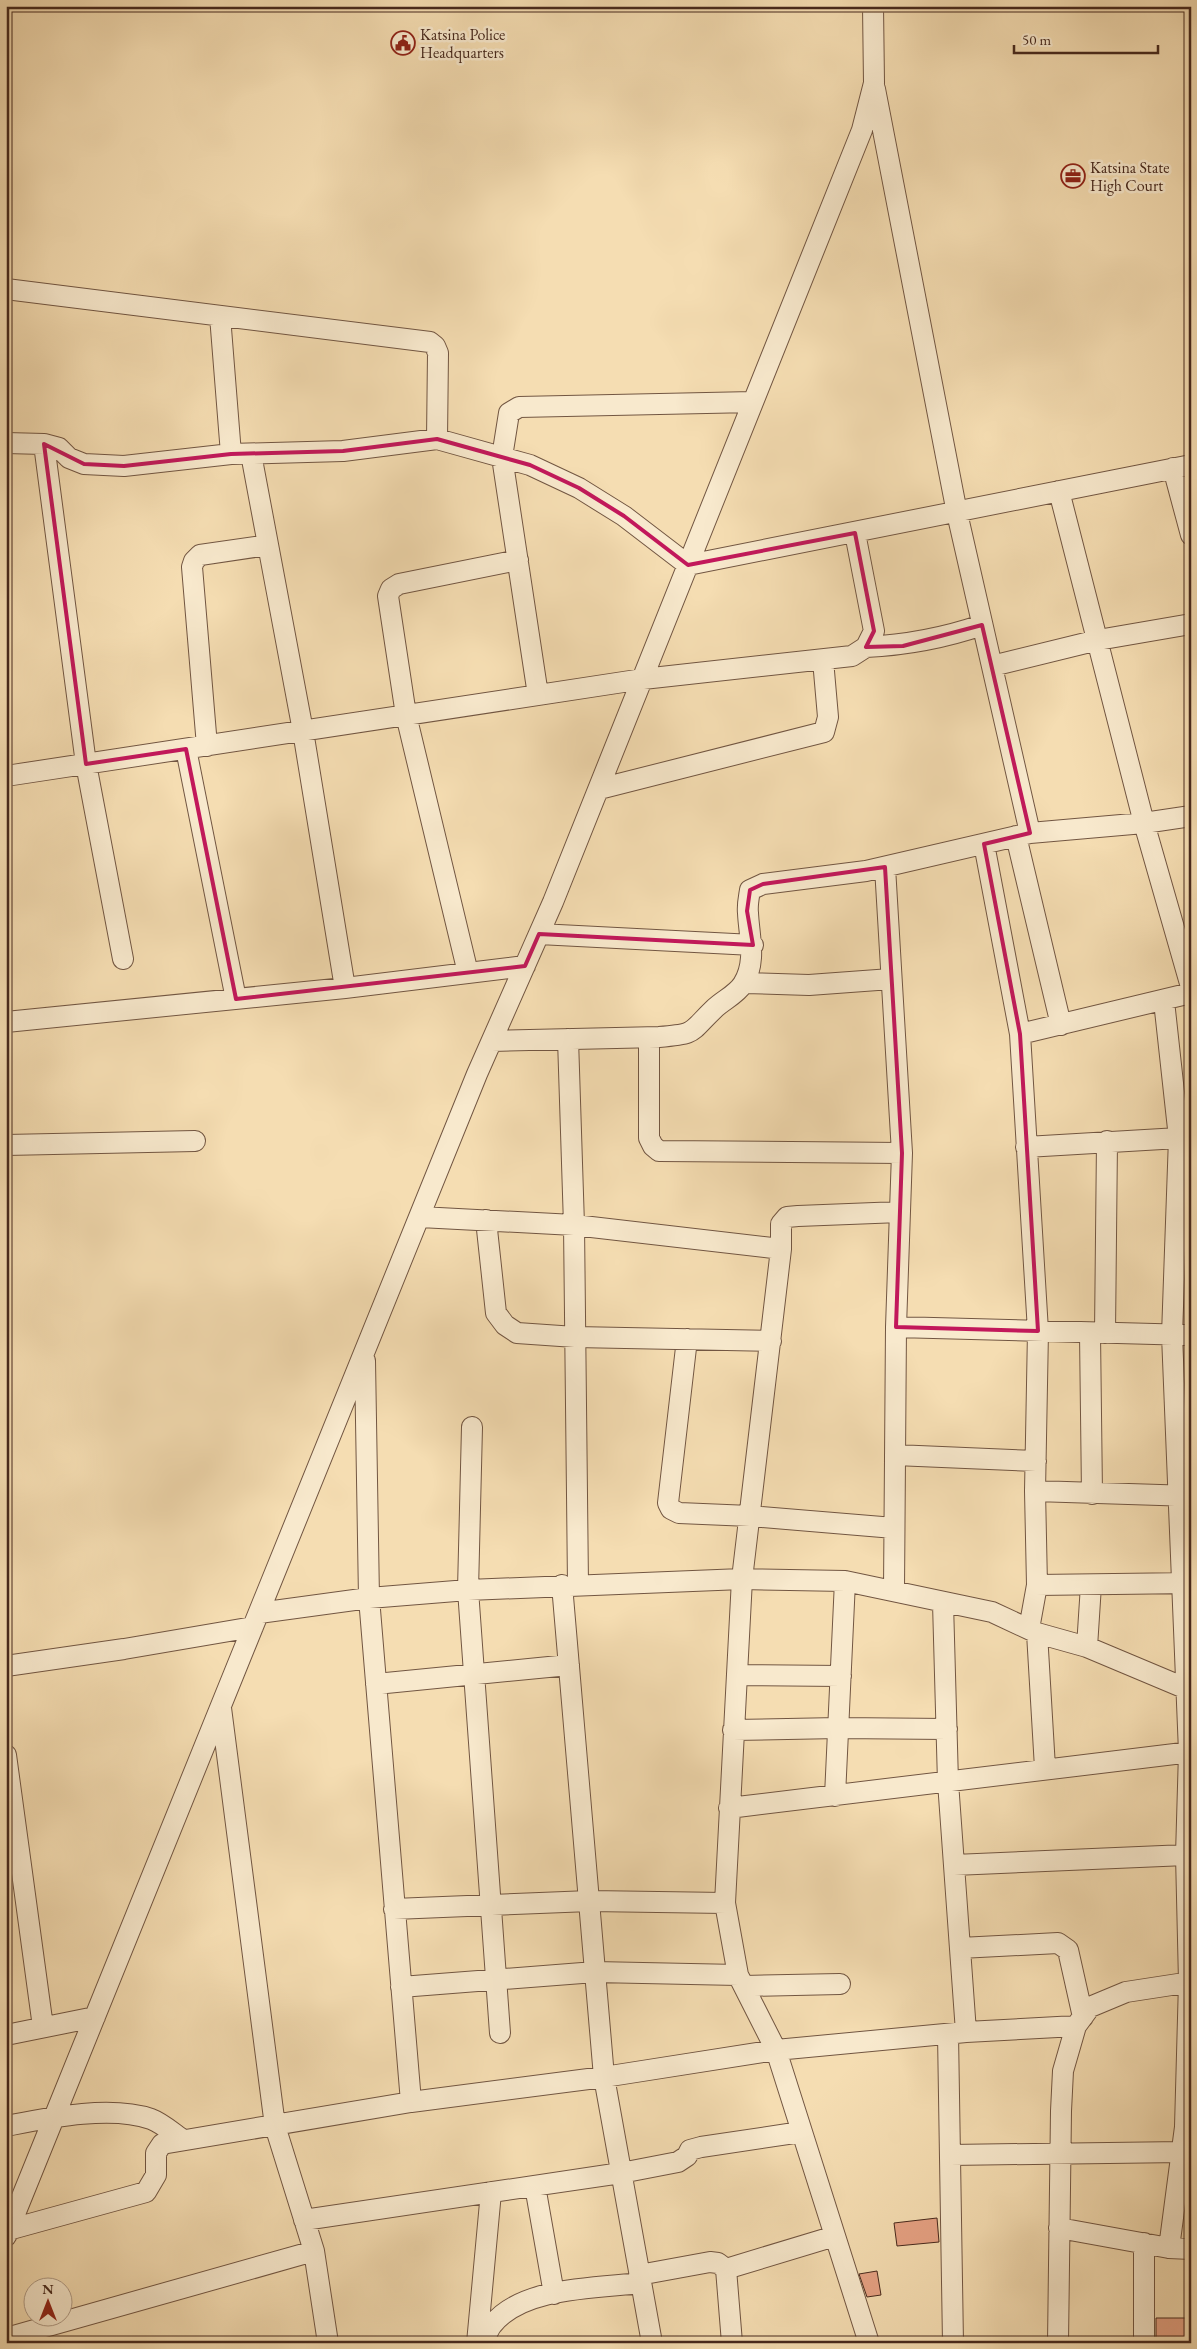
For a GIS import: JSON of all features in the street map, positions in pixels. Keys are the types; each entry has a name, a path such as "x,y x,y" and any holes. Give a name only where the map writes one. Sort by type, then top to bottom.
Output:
{"street":[{"path":"873,6 874,83 958,513 992,666 1061,1025"},
{"path":"8,2227 492,1041 599,789 862,130 874,83"},
{"path":"6,289 430,342 435,346 438,353 437,439"},
{"path":"220,316 231,454"},
{"path":"538,695 502,457 509,413 519,406 753,402"},
{"path":"6,443 44,444 59,448 69,458 84,464 124,466 231,454 343,451 437,439 530,465 579,488 624,516 688,565 958,513 1182,466 1191,535"},
{"path":"44,444 86,764 123,959"},
{"path":"251,454 303,731 344,988"},
{"path":"1060,492 1144,823 1191,987"},
{"path":"6,776 643,679 852,656 866,647 874,631 855,533"},
{"path":"207,746 192,568 194,561 200,555 268,545"},
{"path":"468,973 406,715 388,607 388,596 391,589 399,584 518,560"},
{"path":"992,666 1098,640 1191,624"},
{"path":"866,647 903,646 948,636 982,625"},
{"path":"599,789 824,732 828,716 823,660"},
{"path":"186,749 236,999"},
{"path":"492,1041 649,1038 686,1035 697,1029 714,1009 732,996 744,983 753,946 747,912 750,890 763,884 885,867 1023,835 1144,823 1191,816"},
{"path":"984,844 1020,1034 1038,1331 1035,1491 1037,1584 1033,1631 1045,1768"},
{"path":"885,867 902,1153 896,1327 894,1590"},
{"path":"539,934 753,946"},
{"path":"6,1022 344,988 525,966"},
{"path":"744,983 809,985 891,979"},
{"path":"1020,1034 1191,993"},
{"path":"1164,1001 1183,1115 1178,1138 1184,1231 1182,1335 1187,1689 1190,1752 1188,1842 1190,1982 1188,2127 1182,2152 1169,2248"},
{"path":"649,1038 648,1138 659,1151 902,1153"},
{"path":"568,1039 574,1225 575,1337 569,1665 604,2077 652,2343"},
{"path":"1026,1147 1178,1138"},
{"path":"6,1145 195,1141"},
{"path":"1092,1494 1097,1333 1107,1141"},
{"path":"869,2343 776,2050 741,1981 725,1903 742,1579 771,1341 781,1249 781,1224 787,1217 900,1212"},
{"path":"420,1217 574,1225 781,1249"},
{"path":"486,1220 496,1313 500,1319 517,1333 575,1337 771,1341"},
{"path":"896,1327 1182,1335"},
{"path":"686,1339 668,1503 671,1509 679,1513 750,1516 894,1528"},
{"path":"365,1352 369,1598 411,2102"},
{"path":"472,1428 468,1590 500,2034"},
{"path":"895,1455 1036,1460"},
{"path":"1035,1491 1185,1496"},
{"path":"6,1666 124,1649 369,1598 468,1590 570,1585 742,1579 845,1581 992,1612 1033,1631 1087,1647 1187,1689"},
{"path":"835,1796 845,1581"},
{"path":"1037,1584 1187,1583"},
{"path":"1087,1647 1091,1585"},
{"path":"943,1603 948,1782 960,1948 950,2155 952,2343"},
{"path":"376,1684 569,1665"},
{"path":"737,1675 841,1676"},
{"path":"221,1706 275,2126 314,2251 328,2343"},
{"path":"733,1730 838,1728 947,1729"},
{"path":"729,1808 948,1782 1045,1768 1190,1752"},
{"path":"6,1755 43,2027"},
{"path":"954,1865 1188,1842"},
{"path":"394,1910 590,1901 725,1903"},
{"path":"960,1948 1058,1944 1068,1950 1080,2022"},
{"path":"401,1987 594,1972 741,1981 840,1984"},
{"path":"1058,2343 1060,2152 1064,2071 1080,2022 1090,2007 1126,1992 1190,1982"},
{"path":"6,2035 95,2017"},
{"path":"8,2227 146,2192 156,2175 156,2153 162,2144 411,2102 604,2077 776,2050 1080,2022"},
{"path":"6,2126 54,2117 128,2113 153,2120 183,2140"},
{"path":"304,2220 621,2173 678,2162 687,2156 690,2150 701,2147 801,2132"},
{"path":"950,2155 1060,2152 1182,2152"},
{"path":"535,2186 554,2294"},
{"path":"477,2343 491,2192"},
{"path":"1060,2228 1169,2248 1191,2249"},
{"path":"726,2269 835,2236"},
{"path":"1144,2243 1144,2343"},
{"path":"6,2338 314,2251"},
{"path":"483,2343 492,2325 516,2305 542,2295 640,2279 710,2262 718,2263 726,2269 732,2343"}],"highlighted area":[{"path":"437,439 530,465 579,488 624,516 688,565 855,533 874,631 866,647 903,646 982,625 1030,833 984,844 1020,1034 1038,1331 896,1327 902,1153 885,867 763,884 750,890 747,911 753,945 539,934 525,966 236,999 186,749 86,764 44,444 84,464 124,466 231,454 343,451"}],"building":[{"path":"937,2218 939,2242 897,2246 894,2223"},
{"path":"877,2271 881,2295 867,2297 859,2274"},
{"path":"1156,2318 1191,2318 1191,2343 1156,2343"}],"place":[{"name":"Katsina Police Headquarters","path":"403,43"},
{"name":"Katsina State High Court","path":"1073,176"}]}
